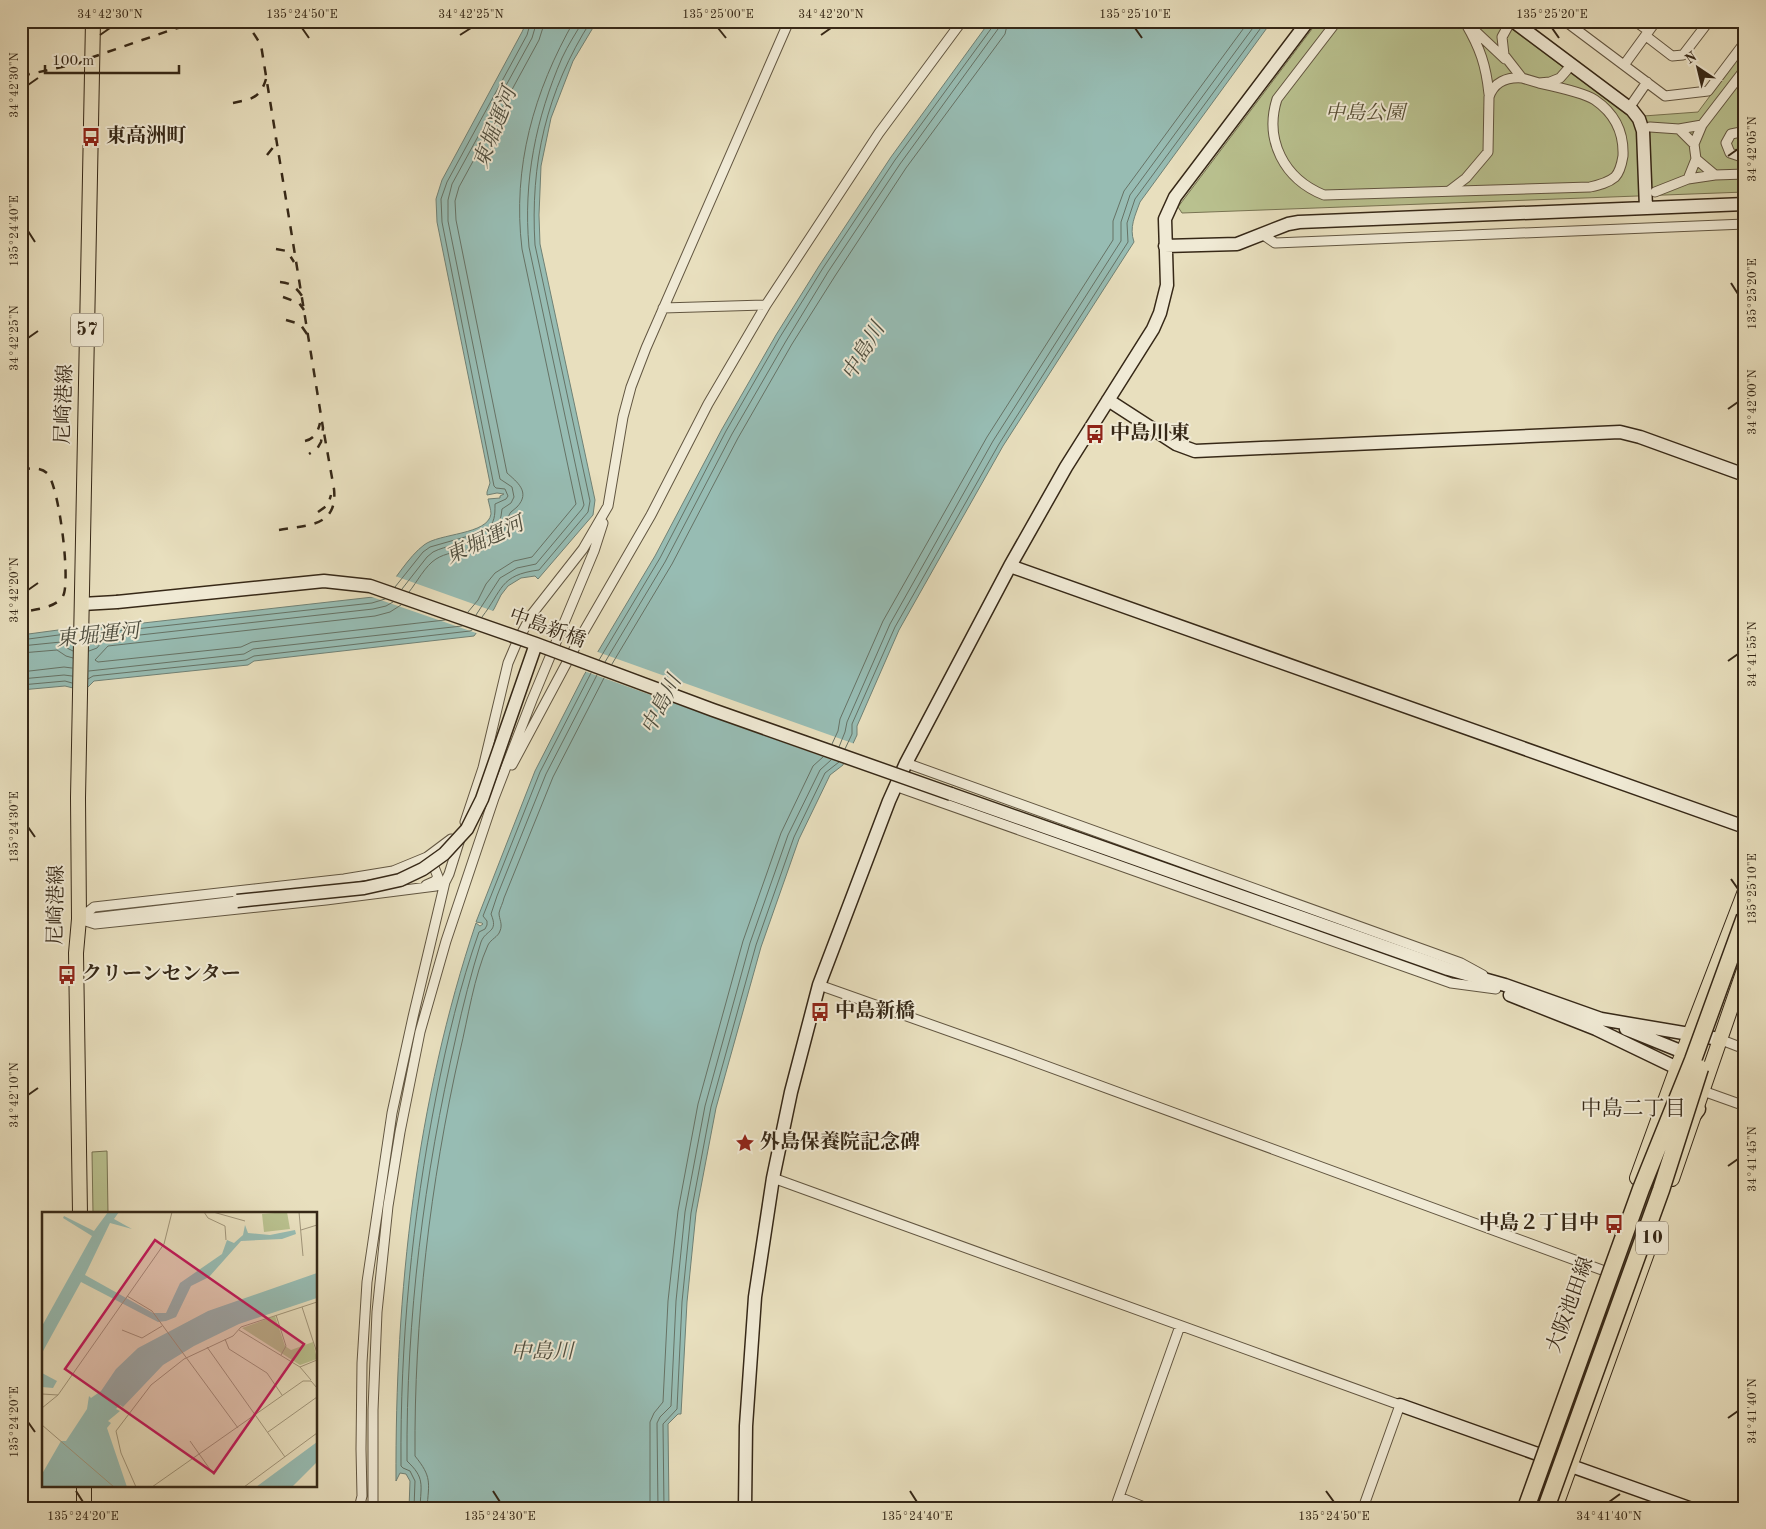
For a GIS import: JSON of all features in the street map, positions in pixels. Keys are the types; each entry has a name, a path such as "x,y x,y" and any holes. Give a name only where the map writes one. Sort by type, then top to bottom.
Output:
{"highway":[{"path":"1526,1508 1641,1189 1693,1060 1745,917"},
{"path":"1545,1508 1661,1190 1702,1061 1745,944"},
{"path":"1545,1508 1559,1449 1658,1172 1670,1145 1697,1109"},
{"path":"1535,1508 1554,1459"}],"main road":[{"name":"尼崎港線","path":"80,1212 76,953 79,919 78,802 93,21"},
{"name":"大阪池田線","path":"1518,1508 1677,1068 1745,891"},
{"name":"10","path":"1555,1508 1636,1283 1745,967"},
{"path":"84,1486 84,1508"}],"street":[{"path":"373,1508 373,1410 377,1312 388,1206 400,1132 420,1032 431,992 494,798 532,700 594,551 608,506 623,416 631,387 663,308 789,21"},
{"path":"494,798 580,638 651,515 708,404 766,305 879,133 962,21"},
{"path":"745,1508 746,1426 755,1297 773,1178 790,1092 819,985 895,786 906,764 1010,566 1066,467 1148,339 1160,313 1167,285 1165,218 1175,197 1308,21"},
{"path":"1337,21 1277,99 1273,110 1273,138 1280,159 1301,181 1324,195 1590,187 1606,183 1616,176 1622,162 1622,136 1610,113 1594,99 1540,82 1513,77 1501,81 1492,89 1489,96"},
{"path":"1565,21 1665,96 1708,91 1745,42"},
{"path":"1635,21 1672,56 1683,55 1709,21"},
{"path":"1624,65 1656,21"},
{"path":"1448,191 1466,178 1488,152 1489,96 1486,69 1479,46 1464,22"},
{"path":"1464,22 1509,63 1522,78"},
{"path":"1509,63 1502,48 1502,37 1517,24 1629,108 1639,119 1643,131 1646,208"},
{"path":"1688,179 1696,159 1694,144 1702,124 1745,69"},
{"path":"1540,82 1550,82 1560,78 1567,70"},
{"path":"1629,108 1646,82"},
{"path":"1650,127 1679,129 1702,124"},
{"path":"1679,129 1694,144"},
{"path":"1745,134 1741,132 1732,134 1726,143 1730,153 1739,156 1745,153"},
{"path":"1696,159 1715,175"},
{"path":"1655,192 1688,179 1715,175 1745,174"},
{"path":"1166,246 1237,244 1288,224 1299,222 1745,204"},
{"path":"1262,234 1275,244 1745,224"},
{"path":"663,308 766,305"},
{"path":"1108,400 1176,444 1195,451 1620,432 1640,436 1745,475"},
{"path":"359,1508 362,1496 362,1363 367,1282 392,1113 445,882 483,768 508,663 517,642 532,614 583,549 608,506"},
{"path":"1010,566 1745,827"},
{"name":"中島新橋","path":"82,604 324,581 370,586 536,644 713,710 1497,986"},
{"path":"79,919 373,886 400,880 423,869 444,854 467,828 482,799 536,644"},
{"path":"906,764 1461,963 1497,986 1596,1029 1677,1068 1703,1091 1745,1106"},
{"path":"895,786 1450,983 1497,986 1601,1019 1683,1052 1692,1058 1699,1067 1703,1078 1703,1091"},
{"path":"79,919 94,907 344,879 393,871 427,857 448,842 465,822"},
{"path":"410,890 430,884 438,877 430,864 412,864"},
{"path":"79,919 95,924 410,890 436,886 445,882"},
{"path":"819,985 1011,1053 1636,1283"},
{"path":"1601,1019 1719,1040 1745,1049"},
{"path":"773,1178 1400,1406 1688,1508"},
{"path":"1115,1508 1180,1326"},
{"path":"1363,1508 1400,1406"},
{"path":"1119,1498 1148,1508"}],"green space":[{"name":"中島公園","path":"1318,21 1501,21 1630,117 1698,112 1745,49 1745,192 1182,213 1178,207"},
{"path":"107,1151 108,1212 93,1212 92,1152"}],"water":[{"name":"東堀運河","path":"527,21 597,21 573,61 551,118 541,166 539,215 540,244 595,500 593,515 538,579 535,576 521,578 508,586 474,636 254,661 248,665 94,681 88,687 73,688 65,686 21,690 21,635 73,628 74,639 90,640 92,628 95,626 99,628 382,596 407,562 424,545 440,538 472,530 488,521 491,514 488,499 500,498 504,494 487,495 490,483 437,222 436,199 442,180"},
{"name":"中島川","path":"990,21 1272,21 1140,202 1132,226 1134,242 1003,446 899,630 857,726 857,735 843,765 830,775 799,839 761,947 716,1108 696,1213 687,1302 681,1414 678,1414 668,1424 669,1508 409,1508 410,1481 406,1474 400,1473 396,1481 400,1340 405,1269 413,1199 438,1059 455,991 476,923 480,926 483,924 476,922 535,771 584,675 655,556 722,429 776,335 819,266 891,157"}],"pier":[{"path":"395,576 496,612 479,634 369,596 384,592"},
{"path":"595,651 855,744 846,765 584,671"}],"railway":[{"path":"21,76 80,63 174,29 209,21"},
{"path":"240,21 249,28 261,45 323,428 321,442 317,449 309,454"},
{"path":"233,103 254,97 261,91 266,79"},
{"path":"267,155 275,145 276,138"},
{"path":"276,249 287,251 294,262"},
{"path":"280,282 293,286 302,296"},
{"path":"283,297 299,303 304,310"},
{"path":"286,320 300,324 307,334"},
{"path":"305,441 315,435 320,423"},
{"path":"279,530 310,525 326,517 331,511 334,501 334,489 324,433"},
{"path":"21,470 31,468 41,470 47,473 51,481 59,513 66,572 65,587 60,600 44,608 21,612"},
{"path":"318,512 328,505 331,495"}],"place":[{"name":"東高洲町","path":"91,137"},
{"name":"中島川東","path":"1095,434"},
{"name":"クリーンセンター","path":"67,975"},
{"name":"中島新橋","path":"820,1012"},
{"name":"外島保養院記念碑","path":"745,1143"},
{"name":"中島２丁目中","path":"1614,1224"}],"district":[{"name":"中島二丁目","path":"1633,1109"}]}
